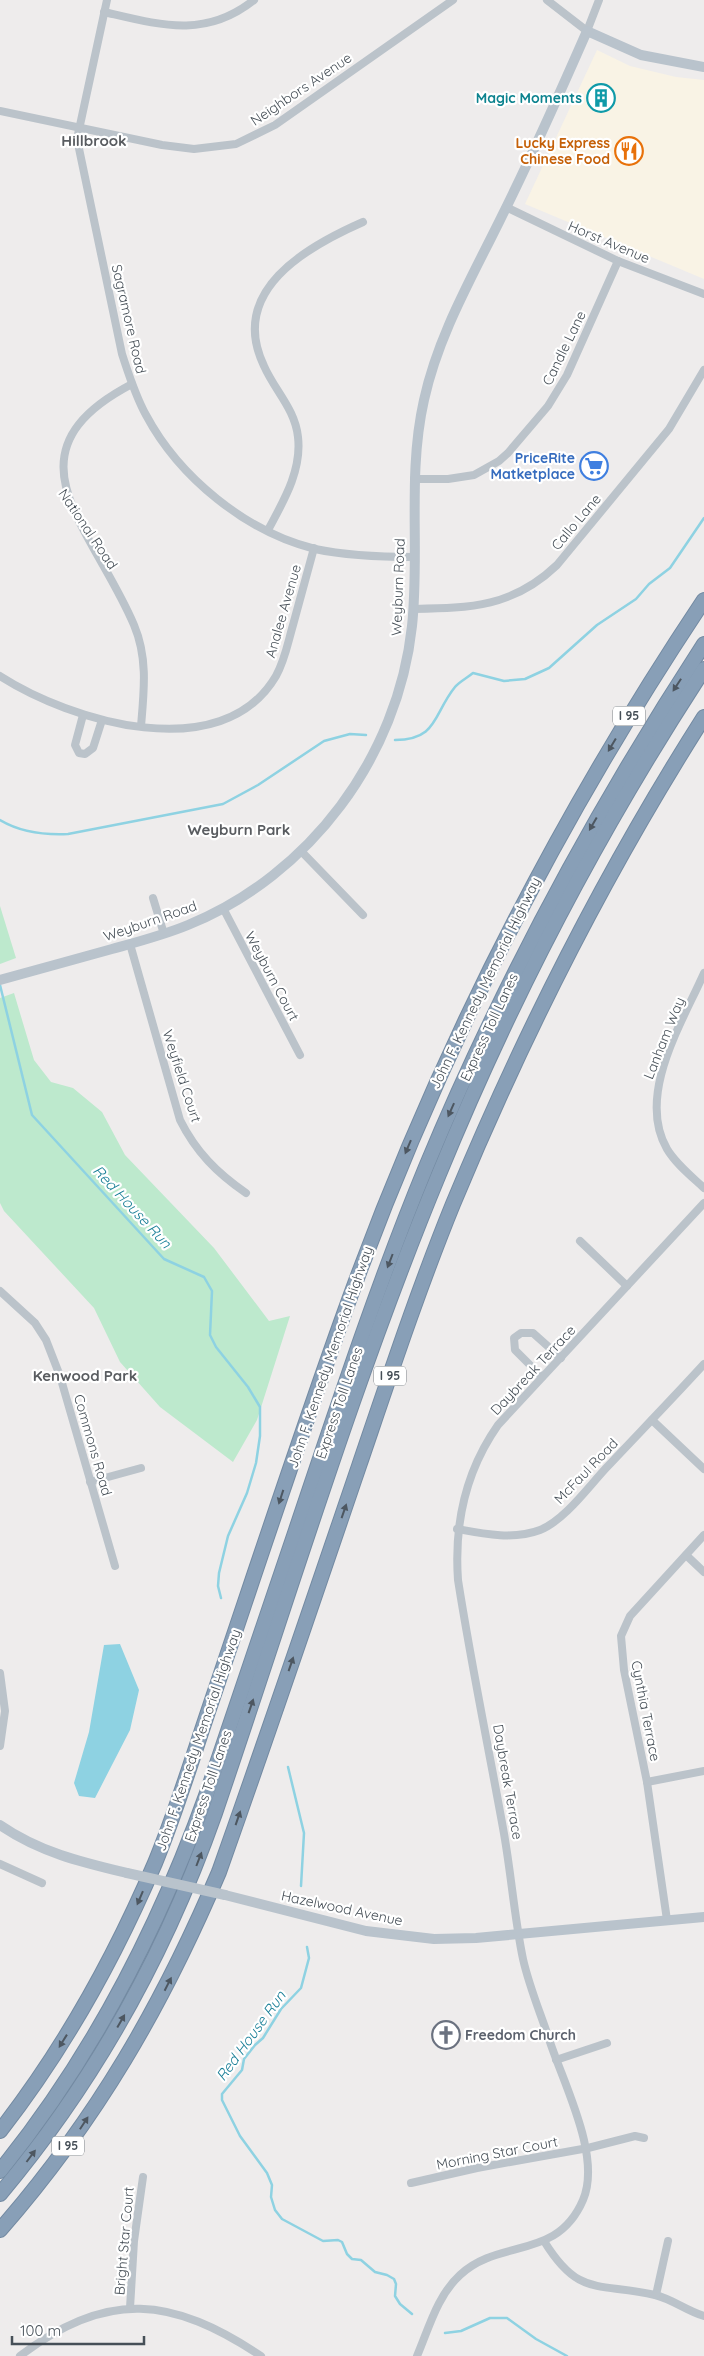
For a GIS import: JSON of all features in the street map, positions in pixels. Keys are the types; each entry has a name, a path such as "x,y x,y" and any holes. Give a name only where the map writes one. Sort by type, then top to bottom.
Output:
{"highway":[{"name":"John F. Kennedy Memorial Highway","path":"0,2131 50,2061 86,2003 130,1921 155,1864 340,1324 398,1172 452,1047 510,928 575,808 623,725 704,600"},
{"name":"Express Toll Lanes","path":"0,2171 43,2115 93,2039 122,1989 156,1922 197,1821 363,1332 439,1138 478,1050 554,895 613,789 704,644"},
{"name":"Express Toll Lanes","path":"0,2194 47,2134 97,2061 138,1990 174,1919 216,1813 372,1348 412,1241 457,1130 511,1011 570,896 637,777 704,669"},
{"name":"I 95","path":"0,2230 30,2196 79,2131 158,2004 190,1940 219,1872 416,1301 495,1105 579,932 629,841 704,717"}],"street":[{"name":"Sagramore Road","path":"107,0 77,139 119,338 132,384 154,429 184,468 223,502 268,530 314,548 363,556 414,557"},
{"path":"104,12 157,24 187,27 208,24 228,17 254,0"},
{"name":"Neighbors Avenue","path":"0,111 178,148 210,148 236,144 275,124 453,0"},
{"path":"547,0 587,31 641,55 704,67"},
{"name":"Weyburn Road","path":"4,979 164,934 187,926 223,908 261,883 301,851 340,809 362,774 379,743 394,706 403,677 410,641 414,609 414,478 421,416 436,357 457,307 506,207 587,31 599,0"},
{"name":"Horst Avenue","path":"506,207 618,261 704,294"},
{"path":"268,530 295,472 298,439 291,412 259,356 255,326 260,304 276,276 292,261 334,235 363,222"},
{"name":"Candle Lane","path":"414,478 448,479 474,475 499,461 508,453 548,406 567,375 618,261"},
{"name":"Callo Lane","path":"414,609 469,607 498,602 517,594 544,578 664,436 704,370"},
{"path":"80,410 109,393 132,384"},
{"name":"National Road","path":"79,540 120,597 139,638 145,675 141,726"},
{"name":"Analee Avenue","path":"0,676 38,697 83,715 141,726 174,727 208,724 238,712 263,692 281,665 314,548"},
{"path":"83,715 75,745 79,753 85,754 93,748 102,720"},
{"path":"301,851 363,915"},
{"path":"153,898 164,934"},
{"name":"Weyburn Court","path":"223,908 300,1055"},
{"name":"Weyfield Court","path":"130,944 180,1120 190,1139 207,1162 246,1193"},
{"name":"Lanham Way","path":"704,973 666,1059 658,1082 656,1101 658,1125 667,1148 680,1166 704,1188"},
{"name":"Daybreak Terrace","path":"417,2356 440,2300 461,2274 485,2258 526,2248 544,2241 563,2229 583,2200 589,2178 588,2148 528,1979 518,1934 513,1881 458,1580 457,1529 462,1501 469,1480 485,1445 505,1417 704,1204"},
{"path":"580,1241 627,1286"},
{"name":"Commons Road","path":"0,1291 35,1323 46,1340 60,1376 115,1566"},
{"path":"542,1377 515,1350 514,1338 521,1333 533,1334 561,1358"},
{"name":"McFaul Road","path":"457,1529 492,1535 513,1535 534,1532 548,1526 558,1519 704,1364"},
{"path":"652,1420 704,1469"},
{"path":"90,1482 141,1468"},
{"name":"Cynthia Terrace","path":"667,1920 647,1782 624,1670 622,1632 630,1616 704,1535"},
{"path":"686,1555 704,1572"},
{"path":"0,1673 6,1711 0,1746"},
{"path":"647,1782 704,1771"},
{"name":"Hazelwood Avenue","path":"0,1824 31,1844 50,1852 385,1934 455,1939 704,1916"},
{"path":"0,1864 42,1883"},
{"path":"556,2060 607,2043"},
{"name":"Morning Star Court","path":"411,2183 477,2168 588,2148 635,2136 644,2138"},
{"name":"Bright Star Court","path":"130,2308 134,2241 143,2177"},
{"path":"544,2241 563,2268 584,2282 612,2290 656,2295 704,2316"},
{"path":"656,2295 668,2241"},
{"path":"20,2356 46,2335 71,2322 92,2315 130,2308 184,2314 224,2333 261,2356"}],"shaded area":[{"path":"597,50 630,66 676,77 704,80 704,279 525,204"}],"green space":[{"path":"0,906 16,958 0,964"},
{"path":"14,993 34,1060 51,1082 73,1088 102,1112 125,1155 214,1248 269,1321 290,1316 257,1420 233,1462 160,1407 120,1362 94,1308 4,1211 0,1203 0,998"}],"water":[{"path":"120,1644 139,1690 130,1730 95,1798 79,1796 74,1783 89,1732 104,1645"}],"waterway":[{"path":"395,740 419,736 427,730 433,724 455,687 473,673 504,681 525,679 549,668 597,625 636,599 649,584 670,568 704,518"},
{"path":"0,820 33,832 68,834 223,804 258,785 324,741 350,734 366,735"},
{"name":"Red House Run","path":"0,985 32,1115 164,1259 204,1277 212,1291 210,1335 216,1347 248,1387 260,1407 260,1436 256,1463 247,1493 228,1536 219,1573 218,1586 221,1598"},
{"name":"Red House Run","path":"288,1767 304,1833 301,1886"},
{"name":"Red House Run","path":"307,1947 309,1958 301,1988 281,2009 263,2038 244,2059 242,2070 222,2094 222,2100 240,2136 267,2173 272,2185 271,2197 275,2210 282,2219 323,2241 338,2240 342,2242 347,2254 352,2259 361,2260 375,2272 394,2279 396,2284 395,2296 400,2304 412,2314"},
{"name":"Red House Run","path":"445,2333 461,2331 490,2318 507,2318 536,2339 567,2356"}],"place":[{"name":"Magic Moments","path":"601,98"},
{"name":"Lucky Express Chinese Food","path":"629,151"},
{"name":"PriceRite Matketplace","path":"594,466"},
{"name":"Freedom Church","path":"446,2035"}],"district":[{"name":"Hillbrook","path":"94,141"},
{"name":"Weyburn Park","path":"239,830"},
{"name":"Kenwood Park","path":"85,1376"}]}
